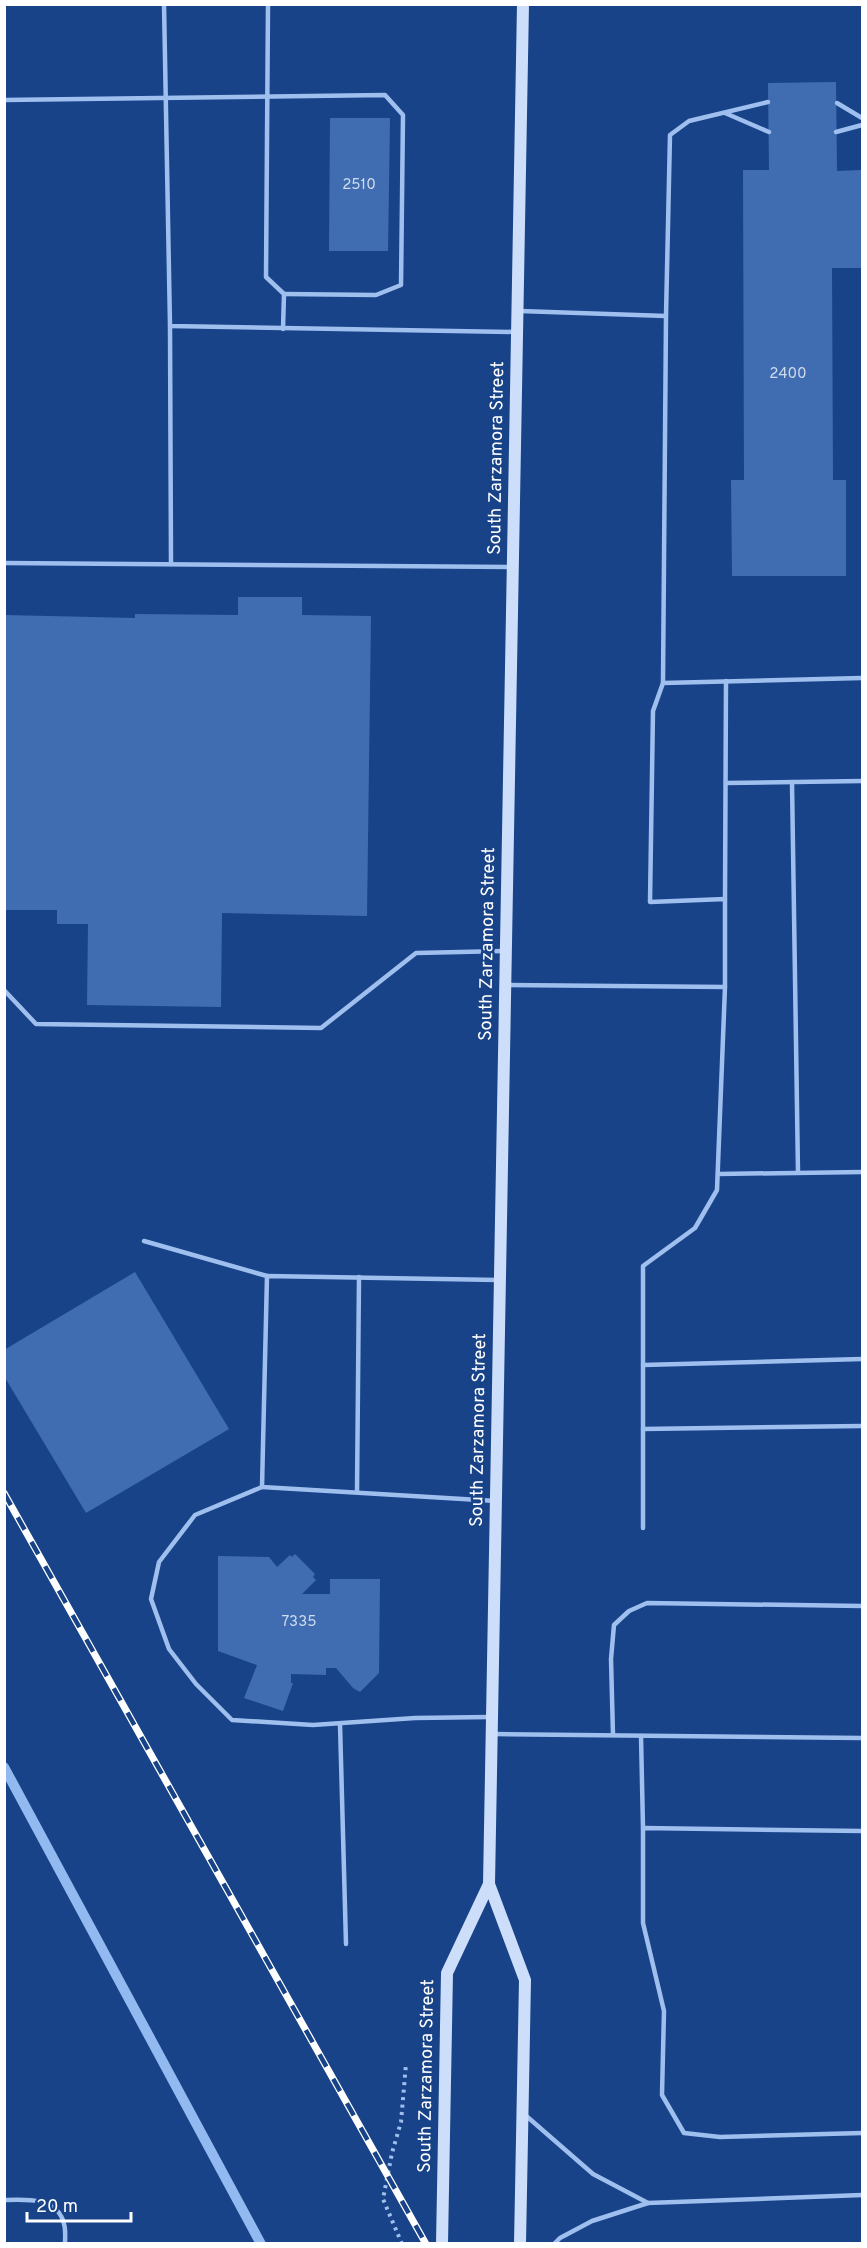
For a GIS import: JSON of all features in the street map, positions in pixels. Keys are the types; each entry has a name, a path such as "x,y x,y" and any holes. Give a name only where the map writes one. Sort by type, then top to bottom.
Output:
{"main road":[{"name":"South Zarzamora Street","path":"520,2244 525,1980 489,1884 523,4"},
{"name":"South Zarzamora Street","path":"442,2244 447,1973 489,1884"}],"lane":[{"path":"164,4 170,326 171,564"},
{"path":"4,100 267,98 385,95 404,116 401,285 376,295 284,294 266,277 267,98 268,4"},
{"path":"725,899 650,902 653,711 663,683 669,135 689,121 768,102"},
{"path":"837,103 862,118"},
{"path":"725,113 769,132"},
{"path":"836,132 862,125"},
{"path":"282,329 284,294"},
{"path":"517,311 666,316"},
{"path":"170,326 517,332"},
{"path":"4,563 513,567"},
{"path":"663,683 862,678"},
{"path":"643,1528 643,1266 695,1228 717,1191 725,987 726,681"},
{"path":"726,783 862,781"},
{"path":"792,782 798,1172"},
{"path":"4,990 36,1024 321,1028 416,953 506,951"},
{"path":"505,985 725,987"},
{"path":"718,1174 862,1172"},
{"path":"144,1241 267,1276 500,1280"},
{"path":"262,1487 267,1276"},
{"path":"357,1492 359,1277"},
{"path":"643,1365 862,1359"},
{"path":"643,1429 862,1426"},
{"path":"492,1717 415,1718 313,1725 232,1720 196,1684 169,1649 151,1599 159,1562 195,1515 262,1487 496,1501"},
{"path":"613,1735 610,1659 614,1625 629,1611 647,1604 862,1606"},
{"path":"340,1724 345,1944"},
{"path":"492,1734 862,1738"},
{"path":"641,1736 643,1923 664,2011 662,2095 684,2133 720,2137 862,2133"},
{"path":"643,1828 862,1831"},
{"path":"522,2112 593,2174 648,2203"},
{"path":"554,2244 560,2238 592,2221 648,2203 862,2195"},
{"path":"4,2200 35,2199 56,2209 64,2223 65,2244"}],"path":[{"path":"402,2244 383,2199 401,2122 406,2064"}],"building":[{"path":"836,82 837,171 861,170 861,268 832,268 833,480 846,480 846,576 732,576 731,480 744,480 743,170 769,170 768,83"},
{"path":"330,118 390,118 388,251 329,251"},
{"path":"238,597 302,597 302,615 371,616 367,916 222,913 221,1007 87,1005 88,924 57,924 57,910 5,910 5,615 135,618 135,614 238,615"},
{"path":"135,1272 229,1429 86,1513 4,1376 4,1350"},
{"path":"295,1554 315,1574 313,1577 316,1580 302,1594 330,1594 330,1579 380,1579 379,1673 360,1692 353,1688 336,1668 326,1668 326,1675 291,1674 291,1683 293,1683 283,1711 244,1698 257,1665 218,1651 218,1556 269,1557 277,1567 290,1555 292,1557"}],"waterway":[{"path":"4,1767 261,2244"}],"railway":[{"path":"4,1493 426,2244"}]}
